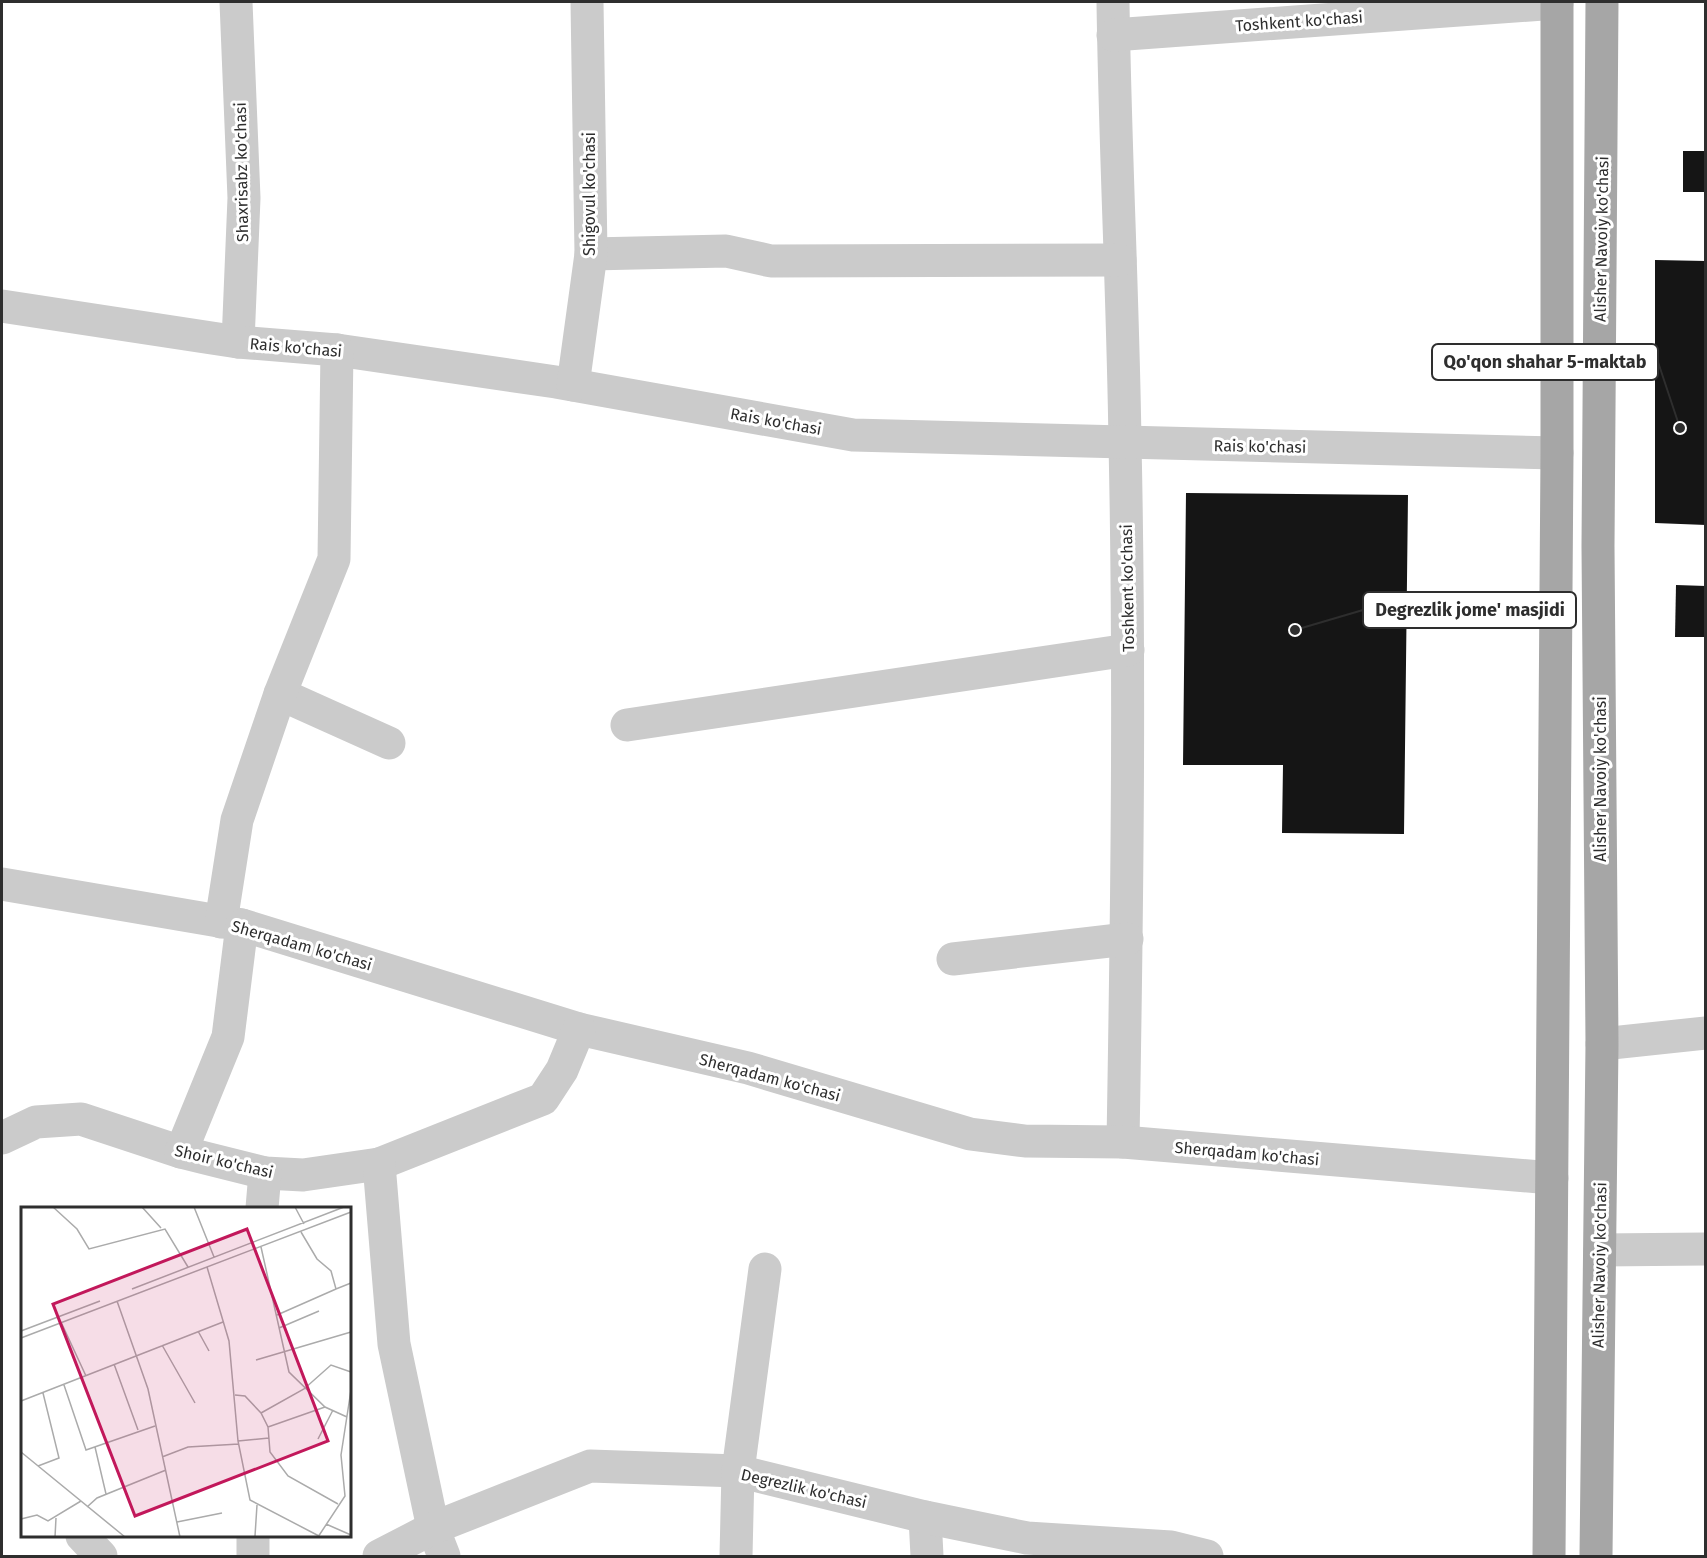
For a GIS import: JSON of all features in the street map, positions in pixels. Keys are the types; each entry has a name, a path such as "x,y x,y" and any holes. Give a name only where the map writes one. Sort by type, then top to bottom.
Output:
{"main road":[{"path":"1549,1557 1557,453 1557,2"},
{"name":"Alisher Navoiy ko'chasi","path":"1596,1557 1602,1044 1598,534 1602,2"}],"street":[{"name":"Shaxrisabz ko'chasi","path":"236,2 244,198 238,342"},
{"name":"Shigovul ko'chasi","path":"573,385 591,254 587,2"},
{"name":"Toshkent ko'chasi","path":"1113,2 1125,442 1128,650 1127,939 1123,1142"},
{"name":"Toshkent ko'chasi","path":"1113,35 1557,2"},
{"path":"591,254 726,251 771,261 1120,260"},
{"name":"Rais ko'chasi","path":"2,306 238,342 337,350 573,385 853,435 1557,453"},
{"path":"181,1152 228,1037 237,820 280,694 334,559 337,350"},
{"path":"627,725 1128,650"},
{"path":"280,694 389,743"},
{"name":"Sherqadam ko'chasi","path":"2,884 232,924 579,1029 748,1068 970,1134 1025,1141 1123,1142 1552,1178"},
{"path":"953,960 1127,939"},
{"name":"Shoir ko'chasi","path":"2,1138 36,1122 81,1119 181,1152 265,1173 303,1175 379,1164 543,1099 562,1070 579,1029"},
{"path":"1602,1044 1706,1033"},
{"path":"379,1164 394,1344 438,1542"},
{"path":"262,1207 265,1173"},
{"path":"1600,1251 1706,1249"},
{"path":"736,1557 738,1471 765,1269"},
{"name":"Degrezlik ko'chasi","path":"380,1557 438,1542 591,1466 738,1471 925,1516 1028,1547 1171,1547 1207,1557"},
{"path":"925,1516 927,1557"},
{"path":"83,1537 101,1557"},
{"path":"253,1537 253,1557"}],"building":[{"path":"1683,151 1706,151 1706,192 1683,192"},
{"path":"1655,260 1706,261 1706,525 1655,523"},
{"path":"1186,493 1408,495 1404,834 1282,833 1283,765 1183,765"},
{"path":"1676,585 1706,586 1706,637 1675,637"}],"place":[{"name":"Qo'qon shahar 5-maktab","path":"1680,428"},
{"name":"Degrezlik jome' masjidi","path":"1295,630"}]}
